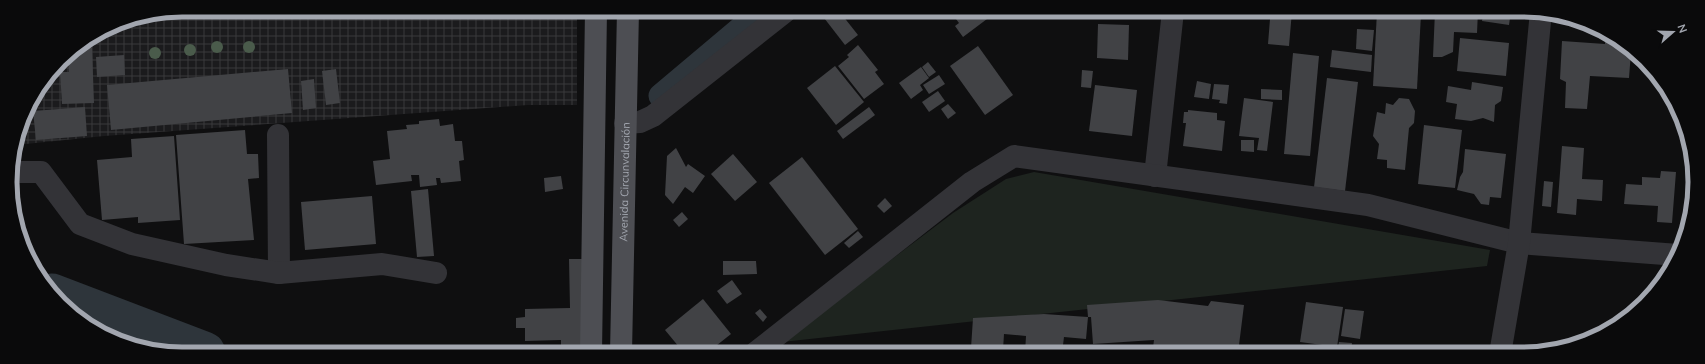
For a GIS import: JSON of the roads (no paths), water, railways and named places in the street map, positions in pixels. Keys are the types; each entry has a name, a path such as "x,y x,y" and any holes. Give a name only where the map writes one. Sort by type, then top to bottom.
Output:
{"main road":[{"path":"591,347 596,17"},
{"name":"Avenida Circunvalación","path":"621,347 628,17"}],"street":[{"path":"625,123 640,122 653,116 778,17"},
{"path":"1155,176 1172,17"},
{"path":"1501,347 1519,243 1540,18"},
{"path":"278,135 279,272"},
{"path":"763,347 972,182 1014,156 1368,205 1519,243 1671,254"},
{"path":"17,172 41,172 80,224 132,244 226,264 279,272 382,264 436,273"}],"waterway":[{"path":"661,96 755,17"},
{"path":"67,301 188,347"}]}
